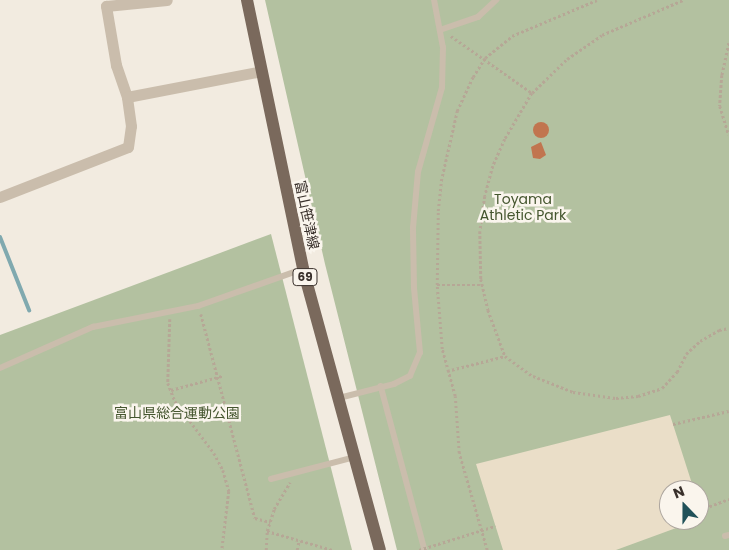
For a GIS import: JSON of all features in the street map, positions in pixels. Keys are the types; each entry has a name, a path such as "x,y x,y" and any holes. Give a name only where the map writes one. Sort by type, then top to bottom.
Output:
{"main road":[{"name":"富山笹津線","path":"247,0 303,270 380,550"}],"street":[{"path":"0,197 128,147 131,126 127,97 116,65 106,3 167,0"},
{"path":"127,97 262,70"}],"lane":[{"path":"338,398 394,384 410,376 420,353 414,288 413,228 418,172 442,88 443,48 434,0"},
{"path":"440,30 478,17 496,0"},
{"path":"0,368 93,327 198,306 303,270"},
{"path":"381,386 425,550"},
{"path":"271,479 355,457"}],"path":[{"path":"487,550 459,453 455,396 442,349 437,285 438,211 456,111 472,77 485,58 512,36 597,0"},
{"path":"683,0 602,36 567,59 532,93 505,139 493,166 485,196 480,231 483,285 488,310 506,356 533,376 573,392 616,398 638,396 662,388 678,372 686,354 700,340 720,330 729,328"},
{"path":"451,36 485,58 532,93"},
{"path":"729,43 722,75 720,106 729,135"},
{"path":"437,285 483,285"},
{"path":"198,306 255,518 270,522"},
{"path":"170,313 168,373 174,401 214,453 223,470 229,491 222,550"},
{"path":"447,371 506,356"},
{"path":"171,390 222,376"},
{"path":"673,424 729,411"},
{"path":"266,550 268,531 274,509 296,472"},
{"path":"709,507 729,499"},
{"path":"419,550 495,526"},
{"path":"268,531 333,550"},
{"path":"297,550 299,540"},
{"path":"316,545 316,550"}],"green space":[{"name":"Toyama Athletic Park","path":"265,0 729,0 729,550 397,550 325,264"},
{"name":"富山県総合運動公園","path":"271,234 352,550 0,550 0,335"}],"shaded area":[{"path":"670,415 691,480 659,480 659,530 671,530 616,550 503,550 476,464"}],"building":[{"path":"541,122 549,130 541,138 533,130"},
{"path":"541,142 546,155 540,159 533,158 531,147"}],"waterway":[{"path":"0,237 29,310"}]}
